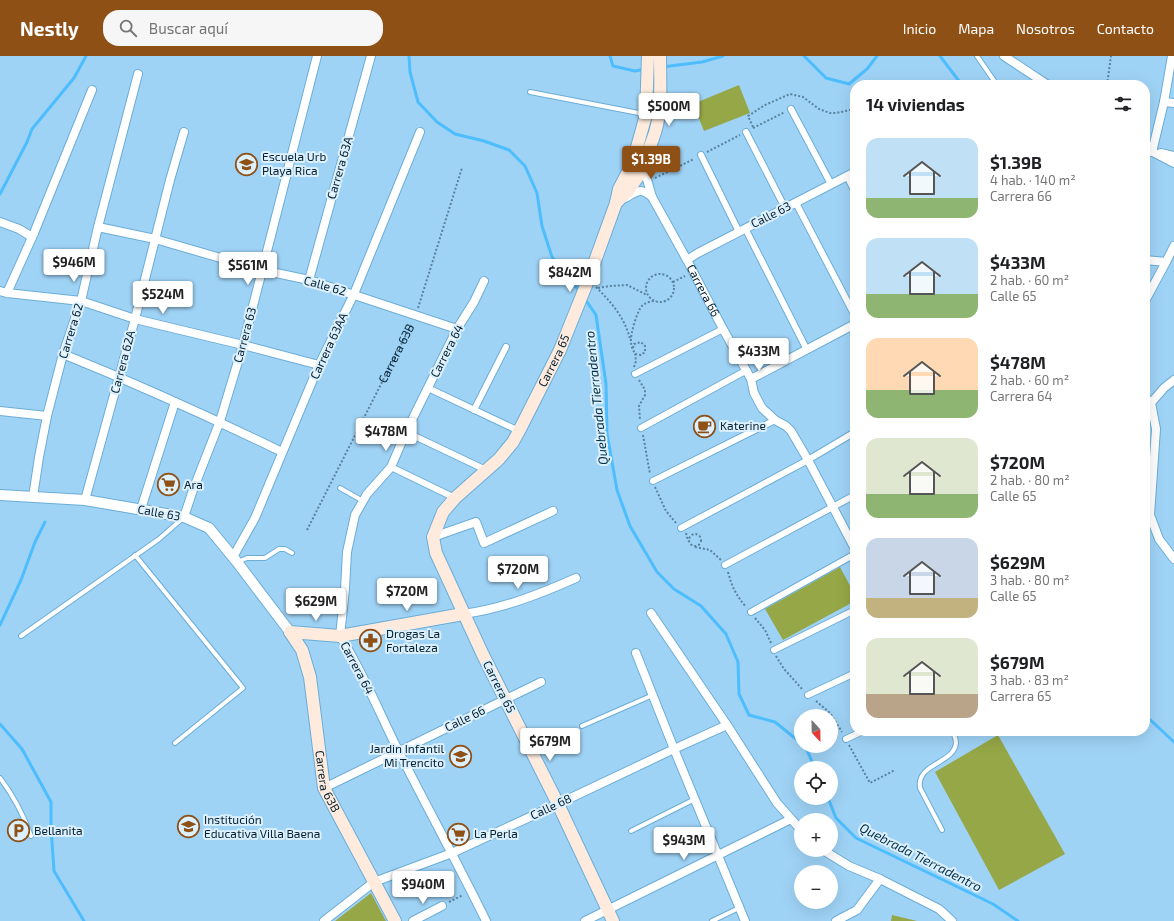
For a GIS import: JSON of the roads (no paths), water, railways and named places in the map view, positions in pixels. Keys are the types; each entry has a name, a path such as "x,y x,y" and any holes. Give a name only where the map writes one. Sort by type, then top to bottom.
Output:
{"main road":[{"path":"639,172 657,126 659,115 654,79 648,56"},
{"path":"639,172 646,115 660,56"},
{"name":"Carrera 65","path":"613,921 558,804 463,614 436,553 433,537 443,512 454,498 499,459 513,442 560,350 575,312 591,283 619,189 639,172"},
{"path":"290,632 340,636 463,614"},
{"name":"Carrera 63B","path":"290,632 302,650 310,677 324,788 395,921"}],"street":[{"name":"Carrera 63","path":"184,517 220,421 243,345 317,56"},
{"name":"Carrera 63A","path":"309,280 371,56"},
{"path":"1150,144 1164,102 1172,56"},
{"path":"1007,57 1041,80"},
{"name":"Carrera 62","path":"33,497 47,416 63,354 81,301 98,227 138,74"},
{"path":"92,90 32,237 4,292 81,301 135,319 243,345 319,366"},
{"path":"1164,102 1174,103"},
{"path":"791,109 831,184"},
{"name":"Carrera 62A","path":"86,500 120,377 184,132"},
{"name":"Carrera 63AA","path":"235,560 255,518 319,366 354,294 420,132"},
{"path":"746,132 785,208"},
{"path":"1150,150 1174,156"},
{"path":"1150,151 1174,163"},
{"path":"701,155 807,350"},
{"name":"Carrera 66","path":"639,172 723,329 747,370 751,379 754,393 762,408 775,420 786,426 790,431 808,460 850,540"},
{"name":"Calle 63","path":"687,260 698,252 850,174"},
{"path":"846,176 850,183"},
{"path":"616,203 641,190 645,191 652,197"},
{"path":"796,202 850,306"},
{"path":"1,222 32,237"},
{"name":"Calle 62","path":"98,227 155,239 262,270 309,280 457,329"},
{"path":"1150,292 1174,246"},
{"path":"1150,260 1166,262"},
{"name":"Carrera 64","path":"484,281 474,302 457,329 406,432 391,467 367,494 355,515 347,552 340,636 352,655 398,751 486,921"},
{"path":"751,379 850,327"},
{"path":"635,374 723,329"},
{"path":"474,410 506,347"},
{"path":"63,354 120,377 220,421 282,452"},
{"path":"642,428 747,370"},
{"path":"1150,398 1174,380"},
{"path":"428,388 519,431"},
{"path":"141,509 175,402"},
{"path":"1150,407 1156,429 1150,515 1159,539 1174,559"},
{"path":"0,411 47,416"},
{"path":"653,481 775,420"},
{"path":"406,432 486,470"},
{"path":"680,528 808,460 850,435"},
{"path":"391,467 454,498"},
{"name":"Calle 63","path":"0,495 86,500 184,517 208,528 235,560 290,632"},
{"path":"725,566 850,498"},
{"path":"433,537 476,522 484,543 553,511"},
{"path":"751,612 850,557"},
{"path":"463,614 484,611 518,601 549,590 576,578"},
{"path":"774,650 850,612"},
{"path":"651,614 727,725 777,803 794,822"},
{"path":"636,653 745,921"},
{"path":"808,695 850,675"},
{"name":"Calle 66","path":"324,788 541,682"},
{"name":"Calle 68","path":"324,921 374,882 452,853 674,748 727,725"},
{"path":"846,739 852,736"},
{"path":"585,921 791,819"},
{"path":"834,857 849,866 880,879 939,909 952,921"},
{"path":"836,921 857,910 880,879"},
{"path":"413,921 442,906"}],"lane":[{"path":"977,56 994,80"},
{"path":"530,92 646,115"},
{"path":"340,488 363,501"},
{"path":"21,636 159,539 184,517"},
{"path":"235,560 265,558 279,549 285,549 292,553"},
{"path":"135,555 243,688 174,743"},
{"path":"582,726 653,695"},
{"path":"942,830 920,788 919,782 925,771 950,754 954,749 956,744 955,736"},
{"path":"0,778 10,790 22,812 31,836"},
{"path":"630,831 695,799"},
{"path":"712,921 740,908"}],"waterway":[{"path":"0,194 27,142 32,129 74,78 86,56"},
{"name":"Quebrada Tierradentro","path":"409,56 410,72 418,102 437,122 455,134 484,141 509,150 525,166 537,193 542,226 552,257 580,292"},
{"path":"610,56 613,66 635,71 645,69"},
{"path":"662,67 702,62 723,56"},
{"path":"804,56 826,78 850,83"},
{"path":"854,80 867,69 877,56"},
{"path":"940,56 958,80"},
{"name":"Quebrada Tierradentro","path":"585,299 596,315 606,384 607,434 617,490 630,526 657,572 674,589 701,606 726,634 738,662 739,694 749,715 775,722 794,737"},
{"path":"0,625 21,580 35,542 45,522"},
{"path":"1150,720 1174,742"},
{"path":"0,724 22,749 51,802 54,871 84,921"},
{"name":"Quebrada Tierradentro","path":"808,753 812,761"},
{"name":"Quebrada Tierradentro","path":"831,805 836,818 856,838 993,904 1018,921"}],"place":[{"name":"Escuela Urb Playa Rica","path":"247,164"},
{"name":"Katerine","path":"705,426"},
{"name":"Ara","path":"169,485"},
{"name":"Drogas La Fortaleza","path":"370,641"},
{"name":"Jardin Infantil Mi Trencito","path":"460,756"},
{"name":"Institución Educativa Villa Baena","path":"189,827"},
{"name":"Bellanita","path":"19,831"},
{"name":"La Perla","path":"458,834"}]}
